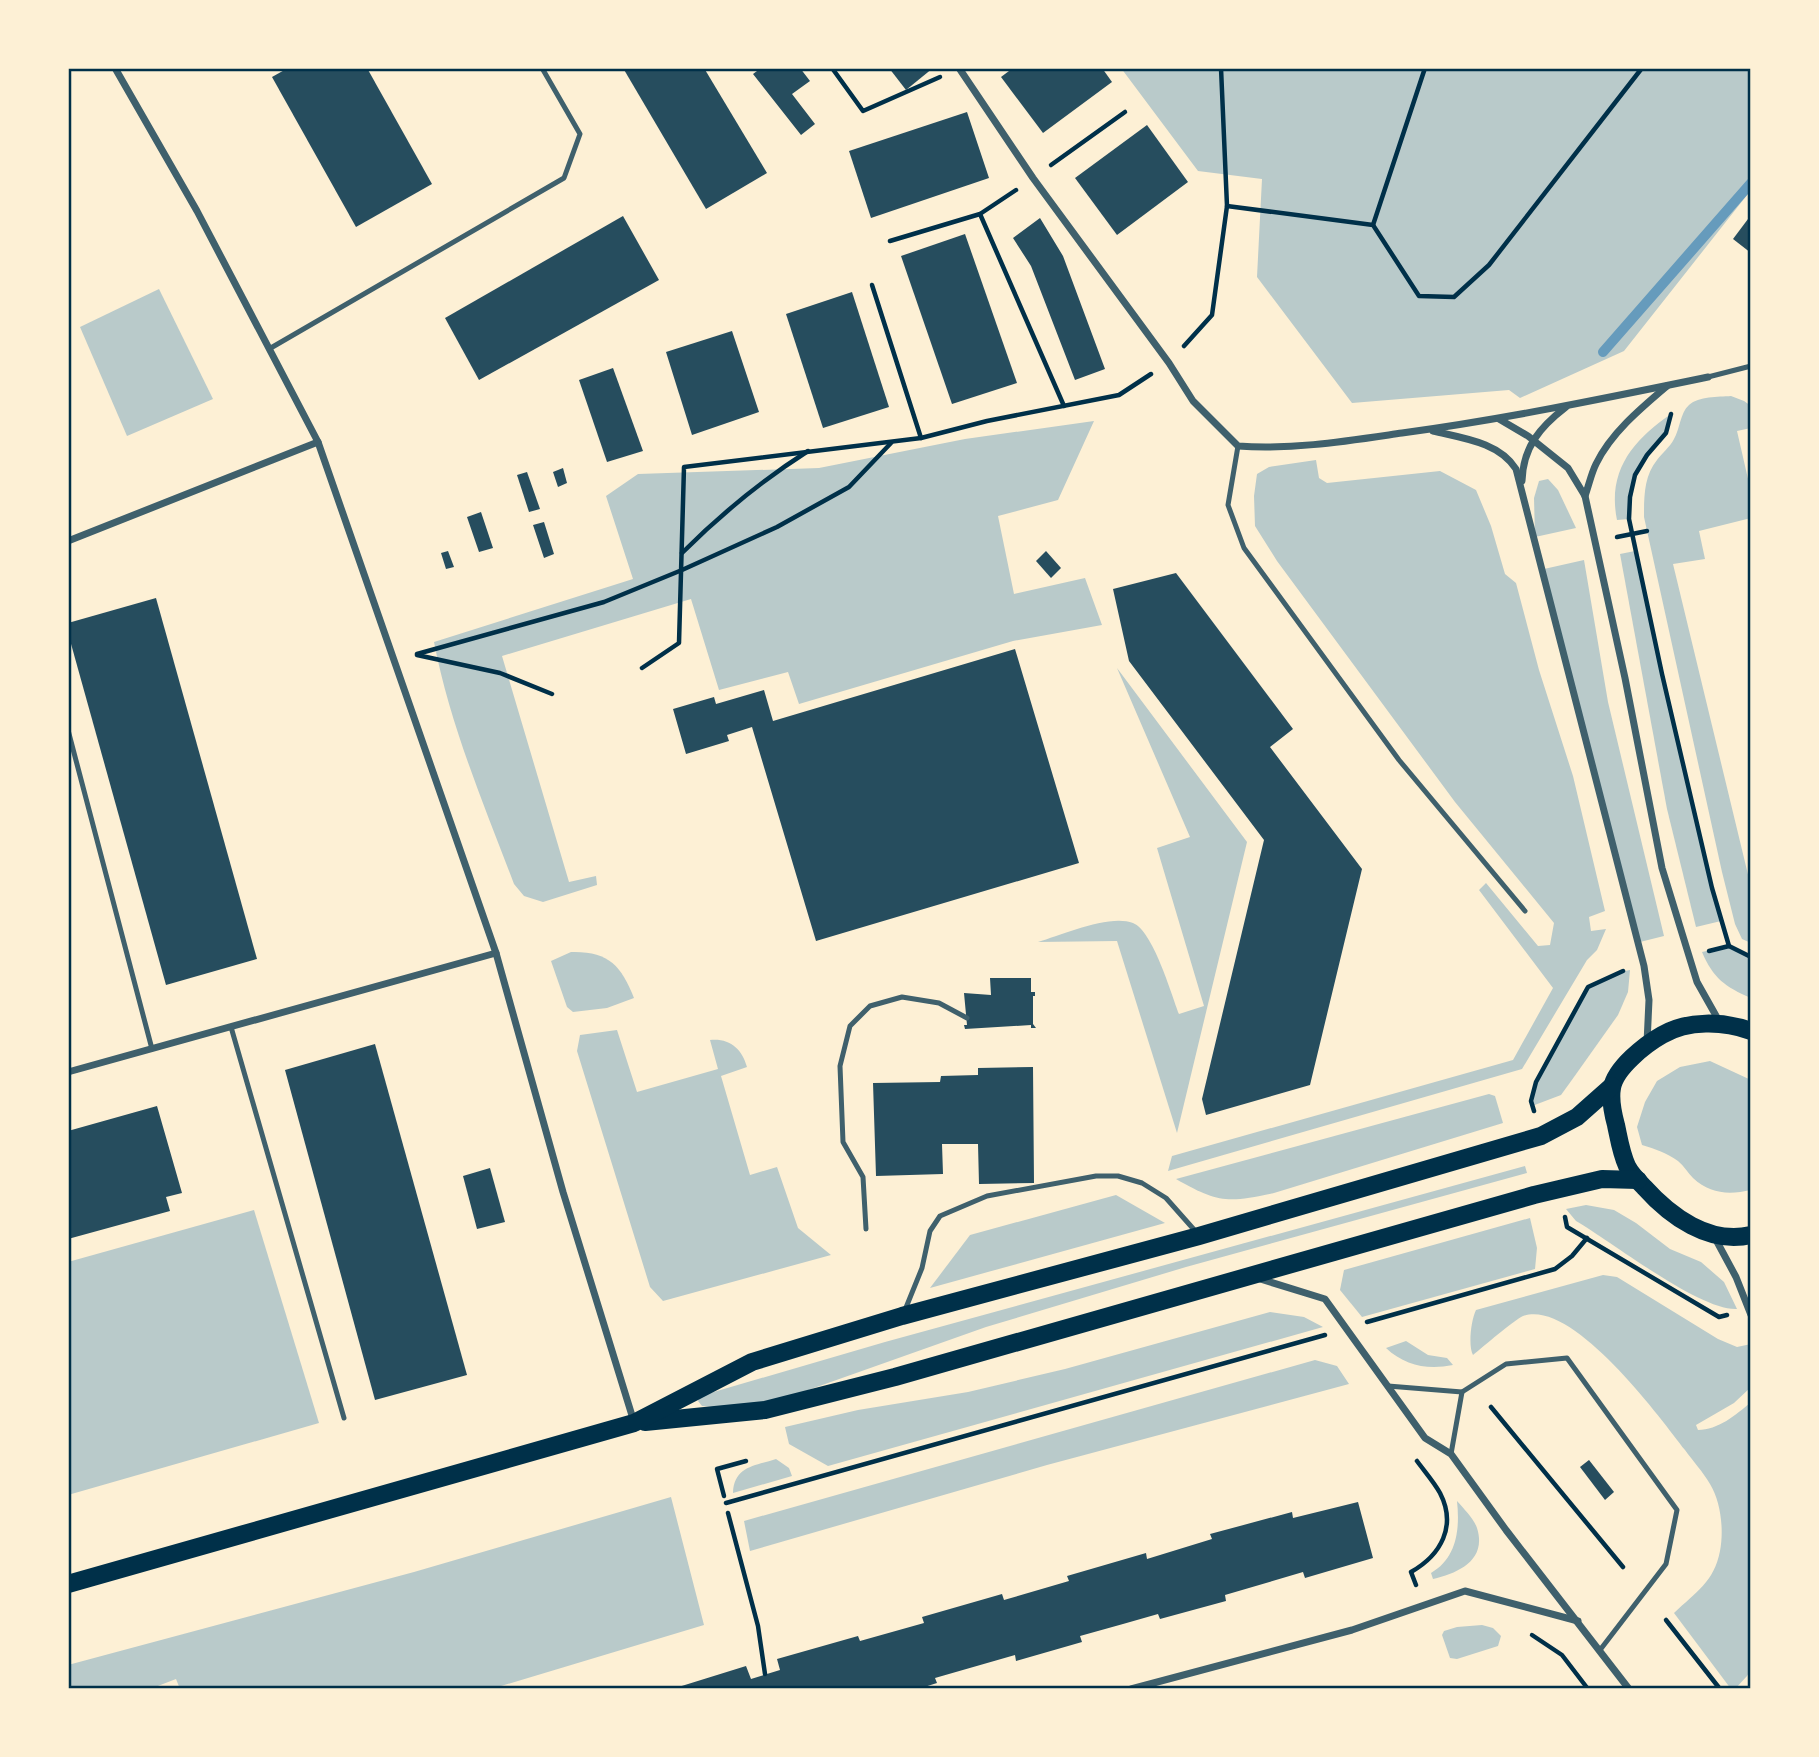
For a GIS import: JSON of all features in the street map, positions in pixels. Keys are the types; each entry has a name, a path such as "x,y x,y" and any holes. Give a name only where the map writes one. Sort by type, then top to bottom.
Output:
{"main road":[{"path":"634,1423 752,1362 902,1316 1199,1236 1541,1136 1577,1117 1612,1086 1630,1059 1646,1044 1672,1029 1691,1024 1721,1025 1751,1031"},
{"path":"1612,1086 1613,1113 1621,1151 1628,1168 1662,1208 1687,1224 1713,1234 1741,1237 1751,1235"},
{"path":"68,1584 634,1423 765,1410 895,1377 1555,1189 1602,1179 1638,1181"}],"street":[{"path":"115,68 197,211 318,442 496,953 563,1192 634,1423"},
{"path":"960,68 1034,178 1169,363 1193,401 1238,446 1308,446 1499,419 1707,377"},
{"path":"1585,496 1596,463 1619,432 1639,409 1669,384"},
{"path":"1522,490 1526,453 1533,440 1546,422 1569,405"},
{"path":"1499,419 1533,440 1568,468 1585,496 1625,678 1662,868 1697,982 1721,1025"},
{"path":"1428,429 1471,440 1510,459 1516,469 1644,966 1648,1000 1646,1044"},
{"path":"68,541 318,442"},
{"path":"68,1072 496,953"},
{"path":"1713,1234 1736,1277 1751,1315"},
{"path":"1250,1276 1325,1299 1425,1438 1451,1454 1629,1689"},
{"path":"1131,1689 1352,1630 1465,1591 1578,1621"}],"lane":[{"path":"269,349 564,178 580,134 542,68"},
{"path":"1707,377 1751,366"},
{"path":"1238,446 1228,505 1244,548 1399,760 1525,911"},
{"path":"68,730 152,1049"},
{"path":"866,1229 863,1177 842,1142 840,1066 850,1026 870,1006 902,997 939,1003 967,1018"},
{"path":"231,1027 344,1418"},
{"path":"902,1316 922,1268 930,1231 940,1216 987,1196 1096,1176 1118,1176 1142,1183 1166,1198 1199,1236"},
{"path":"1388,1386 1462,1392 1506,1363 1567,1358 1677,1510 1666,1564 1600,1650"},
{"path":"1451,1454 1462,1392"}],"path":[{"path":"832,68 863,111 960,68"},
{"path":"642,668 679,643 684,467 921,438 1119,395 1169,363 1212,315 1227,206 1221,68"},
{"path":"1373,225 1425,68"},
{"path":"1227,206 1373,225 1419,296 1454,297 1489,265 1642,68"},
{"path":"980,214 1064,406"},
{"path":"873,285 921,438"},
{"path":"1681,408 1671,414 1666,433 1634,475 1629,519 1662,674 1725,933 1729,946 1751,957"},
{"path":"552,694 500,673 416,655 604,603 682,570 777,527 849,486 892,441"},
{"path":"682,554 723,513 773,473 809,450"},
{"path":"1366,1322 1555,1269 1572,1256 1587,1238"},
{"path":"726,1503 1332,1333"},
{"path":"1491,1407 1623,1567"},
{"path":"1412,1453 1440,1493 1448,1521 1442,1544 1435,1555 1426,1564 1411,1572 1424,1606"},
{"path":"724,1496 717,1469 746,1461"},
{"path":"728,1513 758,1626 765,1674"},
{"path":"1666,1620 1720,1689"},
{"path":"1525,1631 1562,1655 1588,1689"}],"shaded area":[{"path":"1121,68 1751,68 1751,190 1624,351 1520,398 1509,390 1352,403 1257,277 1262,179 1198,171"},
{"path":"159,289 213,399 127,436 80,327"},
{"path":"1731,396 1751,406 1751,428 1737,431 1751,492 1751,518 1699,531 1705,559 1673,564 1751,887 1751,943 1742,939 1735,924 1644,517 1649,473 1674,439 1686,408 1703,398"},
{"path":"1671,414 1666,433 1635,475 1629,519 1617,520 1616,486 1626,458 1645,435"},
{"path":"1094,421 1058,500 998,516 1014,594 1085,578 1102,625 1013,641 799,704 788,672 719,690 691,599 502,656 569,882 596,876 597,885 543,902 524,896 514,884 458,734 434,642 633,579 606,496 638,474 819,468 965,439"},
{"path":"1316,460 1319,478 1327,483 1440,471 1476,490 1491,526 1505,574 1516,583 1539,670 1573,776 1605,911 1589,917 1591,931 1606,929 1597,950 1587,960 1522,1069 1168,1171 1172,1156 1513,1060 1553,988 1479,890 1486,883 1538,946 1550,945 1554,923 1455,802 1277,561 1255,526 1254,496 1257,474 1269,467"},
{"path":"1548,479 1558,490 1576,528 1535,537 1534,498 1539,481"},
{"path":"1635,551 1721,921 1696,927 1667,809 1620,554"},
{"path":"1584,560 1608,702 1664,936 1636,943 1544,569"},
{"path":"1117,668 1247,842 1177,1133 1117,941 1038,942 1099,923 1133,923 1148,938 1179,1014 1204,1006 1157,848 1190,837"},
{"path":"1729,946 1751,957 1751,998 1721,981 1702,952"},
{"path":"571,952 595,954 611,962 624,977 634,998 607,1008 573,1012 567,1007 551,961"},
{"path":"1630,970 1628,992 1618,1015 1574,1077 1561,1095 1532,1106 1536,1082 1588,987 1615,973"},
{"path":"617,1030 637,1092 718,1069 710,1040 724,1041 738,1050 747,1067 721,1076 750,1175 777,1167 798,1228 831,1255 663,1301 650,1287 577,1051 580,1035"},
{"path":"1710,1061 1751,1080 1751,1190 1727,1193 1713,1190 1699,1183 1674,1158 1642,1145 1637,1127 1645,1102 1657,1081 1680,1067"},
{"path":"1489,1094 1495,1096 1503,1123 1274,1193 1223,1199 1202,1193 1176,1179"},
{"path":"1525,1166 1527,1173 1186,1267 986,1327 780,1400 724,1408 702,1406 698,1401 700,1396 885,1342"},
{"path":"1116,1195 1165,1223 930,1288 970,1235"},
{"path":"1586,1205 1614,1210 1670,1249 1701,1262 1724,1282 1737,1309 1721,1307 1679,1288 1576,1221 1566,1209"},
{"path":"254,1210 319,1423 68,1495 68,1262"},
{"path":"1530,1218 1537,1248 1535,1269 1362,1317 1340,1290 1344,1270"},
{"path":"1603,1275 1617,1277 1718,1339 1737,1347 1751,1344 1751,1387 1734,1403 1696,1425 1698,1430 1720,1425 1751,1402 1751,1669 1735,1689 1731,1689 1674,1613 1709,1579 1717,1562 1722,1534 1721,1516 1714,1491 1673,1434 1635,1388 1589,1342 1565,1325 1543,1315 1523,1316 1473,1355 1471,1351 1471,1333 1476,1310"},
{"path":"1270,1312 1304,1317 1323,1327 828,1466 789,1444 785,1427 858,1410 968,1392 1065,1369"},
{"path":"1406,1341 1428,1355 1447,1358 1453,1365 1435,1367 1409,1363 1386,1348"},
{"path":"1315,1360 1337,1366 1349,1384 1047,1465 750,1551 744,1521"},
{"path":"776,1459 789,1468 792,1476 733,1493 737,1477 747,1468"},
{"path":"671,1497 704,1625 491,1689 180,1689 176,1679 150,1689 68,1689 68,1665 414,1572"},
{"path":"1457,1501 1476,1525 1478,1549 1474,1557 1461,1569 1433,1579 1431,1573 1440,1567 1455,1542"},
{"path":"1482,1625 1493,1628 1501,1636 1498,1646 1457,1659 1450,1658 1442,1635 1444,1631"}],"building":[{"path":"288,68 367,68 432,184 356,227 272,77"},
{"path":"623,68 704,68 767,173 706,209"},
{"path":"761,68 800,68 810,81 792,94 815,124 801,135 753,74"},
{"path":"889,68 933,68 906,90"},
{"path":"1013,68 1102,68 1112,82 1043,133 1001,77"},
{"path":"967,112 989,178 871,218 849,151"},
{"path":"1147,125 1188,182 1117,235 1075,178"},
{"path":"1751,215 1751,253 1733,239"},
{"path":"623,216 659,280 479,380 445,318"},
{"path":"1040,218 1063,256 1105,369 1075,380 1031,266 1013,238"},
{"path":"965,234 1017,383 952,404 901,256"},
{"path":"852,292 889,407 823,428 786,314"},
{"path":"732,331 759,412 692,435 666,352"},
{"path":"613,368 643,451 607,462 579,380"},
{"path":"563,468 567,483 558,487 553,472"},
{"path":"527,472 540,509 529,512 517,475"},
{"path":"481,512 493,548 479,552 467,517"},
{"path":"544,522 554,554 544,558 533,525"},
{"path":"448,551 454,567 446,569 441,553"},
{"path":"1046,551 1061,568 1051,578 1036,561"},
{"path":"1176,573 1293,729 1270,747 1362,869 1310,1085 1206,1115 1202,1099 1264,840 1129,661 1113,589"},
{"path":"156,598 257,959 166,985 68,633 68,623"},
{"path":"1015,649 1079,863 816,941 752,727 727,735 729,741 686,754 673,709 714,697 716,704 764,690 773,721"},
{"path":"990,978 1031,978 1031,992 1035,992 1033,1024 1036,1028 1031,1028 1031,1025 965,1029 964,1025 967,1025 964,993 991,995"},
{"path":"375,1044 467,1375 375,1400 285,1070"},
{"path":"1033,1067 1034,1183 979,1184 978,1144 942,1144 943,1174 876,1176 873,1083 940,1082 941,1076 978,1075 978,1068"},
{"path":"157,1106 182,1193 166,1197 170,1211 68,1239 68,1131"},
{"path":"490,1168 505,1222 477,1229 463,1176"},
{"path":"1589,1460 1614,1492 1605,1500 1580,1467"},
{"path":"1358,1502 1373,1558 1305,1578 1303,1572 1225,1595 1226,1601 1160,1619 1158,1614 1080,1636 1082,1642 1016,1661 1015,1655 935,1678 937,1683 918,1689 672,1689 746,1666 751,1679 780,1670 777,1659 858,1636 860,1641 924,1623 922,1617 1002,1594 1004,1600 1069,1581 1067,1576 1146,1553 1147,1559 1212,1539 1210,1534 1292,1512 1293,1518"}],"waterway":[{"path":"1603,352 1751,183"}]}
